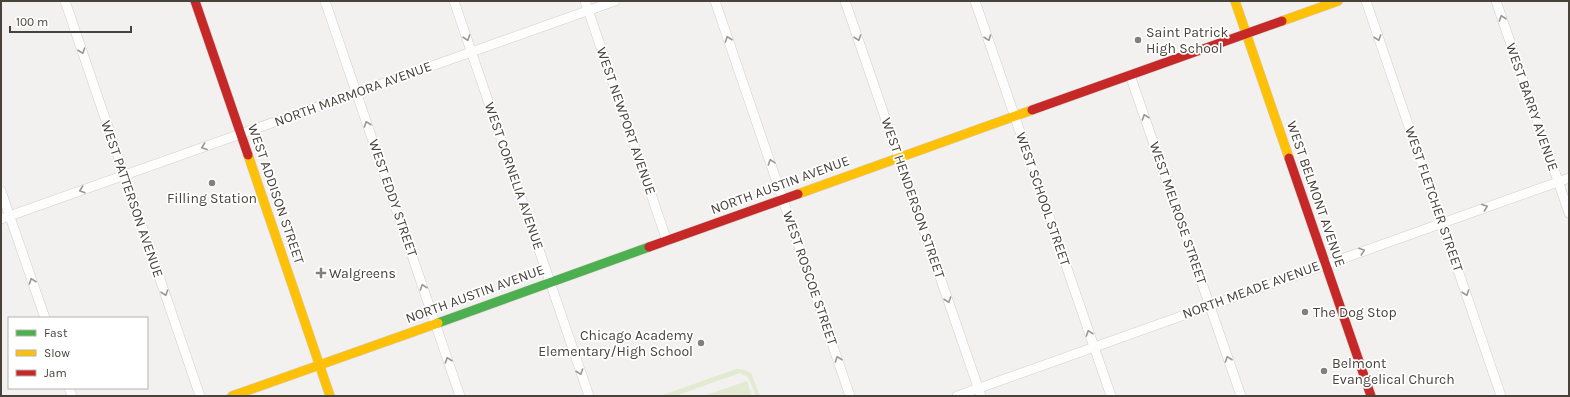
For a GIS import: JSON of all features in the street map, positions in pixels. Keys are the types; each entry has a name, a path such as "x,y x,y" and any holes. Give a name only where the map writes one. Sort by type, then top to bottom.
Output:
{"street":[{"name":"WEST PATTERSON AVENUE","path":"65,1 200,396"},
{"name":"WEST ADDISON STREET","path":"195,1 330,396"},
{"name":"WEST EDDY STREET","path":"325,1 460,396"},
{"name":"WEST CORNELIA AVENUE","path":"454,1 588,396"},
{"name":"WEST NEWPORT AVENUE","path":"585,1 667,241"},
{"name":"NORTH MARMORA AVENUE","path":"5,217 615,1"},
{"name":"WEST ROSCOE STREET","path":"715,1 850,396"},
{"name":"WEST HENDERSON STREET","path":"845,1 980,392"},
{"name":"WEST SCHOOL STREET","path":"975,1 1111,396"},
{"name":"WEST BELMONT AVENUE","path":"1234,1 1371,396"},
{"name":"NORTH AUSTIN AVENUE","path":"232,396 1338,1"},
{"name":"WEST FLETCHER STREET","path":"1366,1 1502,396"},
{"name":"WEST BARRY AVENUE","path":"1496,1 1569,213"},
{"name":"WEST MELROSE STREET","path":"1130,75 1241,396"},
{"name":"NORTH MEADE AVENUE","path":"957,396 980,392 1094,347 1569,178"},
{"path":"1,190 5,217 45,317"}],"green space":[{"path":"736,369 745,370 751,373 760,396 756,396 748,377 740,373 675,396 660,396"},
{"path":"747,381 752,396 703,396"}],"traffic: fast":[{"path":"438,323 649,247"}],"traffic: slow":[{"path":"1235,1 1289,158"},
{"path":"1282,21 1338,1"},
{"path":"798,194 1032,110"},
{"path":"248,155 330,396"},
{"path":"232,396 438,323"}],"traffic: jam":[{"path":"195,1 248,155"},
{"path":"1032,110 1282,21"},
{"path":"1289,158 1371,396"},
{"path":"649,247 798,194"}],"place":[{"name":"Saint Patrick High School","path":"1138,40"},
{"name":"Filling Station","path":"212,183"},
{"name":"Walgreens","path":"321,273"},
{"name":"The Dog Stop","path":"1305,312"},
{"name":"Chicago Academy Elementary/High School","path":"701,343"},
{"name":"Belmont Evangelical Church","path":"1324,371"}]}
